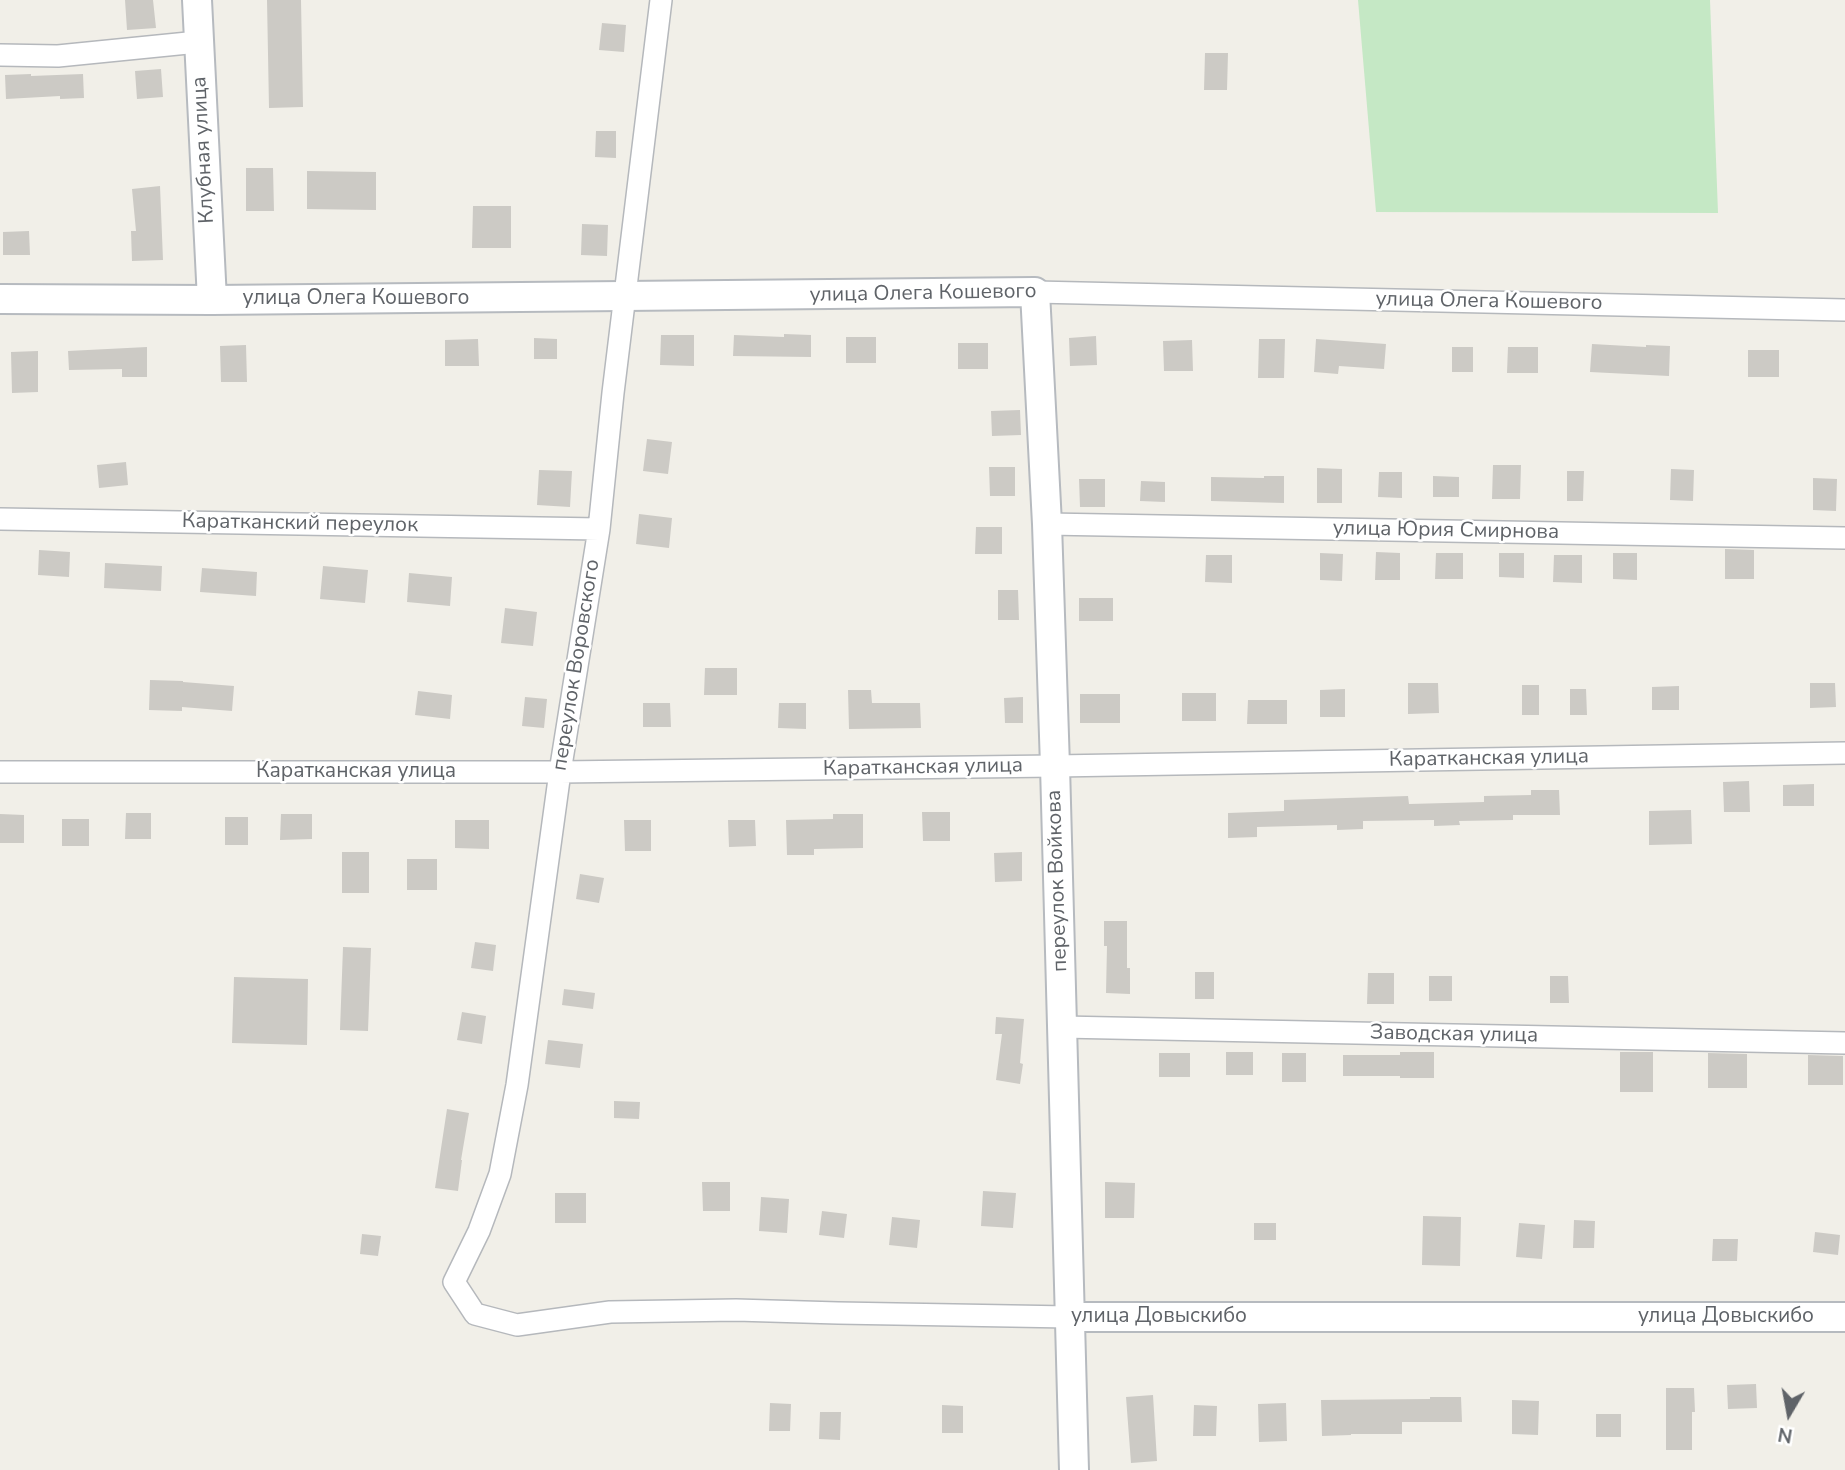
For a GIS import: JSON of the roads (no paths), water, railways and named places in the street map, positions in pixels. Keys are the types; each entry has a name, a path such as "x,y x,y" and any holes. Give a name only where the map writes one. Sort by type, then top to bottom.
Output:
{"street":[{"name":"Клубная улица","path":"197,0 212,300"},
{"name":"переулок Воровского","path":"475,1314 454,1282 479,1231 500,1174 517,1085 560,772 599,529 661,0"},
{"path":"0,55 58,56 198,42"},
{"name":"улица Олега Кошевого","path":"0,299 212,300 1035,292 1845,310"},
{"name":"переулок Войкова","path":"1035,292 1047,524 1074,1470"},
{"name":"Каратканский переулок","path":"0,519 599,529"},
{"name":"улица Юрия Смирнова","path":"1047,524 1845,538"},
{"name":"Каратканская улица","path":"0,772 560,772 1845,753"},
{"name":"Заводская улица","path":"1062,1027 1845,1043"},
{"name":"улица Довыскибо","path":"475,1314 517,1325 610,1312 736,1310 1069,1317 1845,1317"}]}
